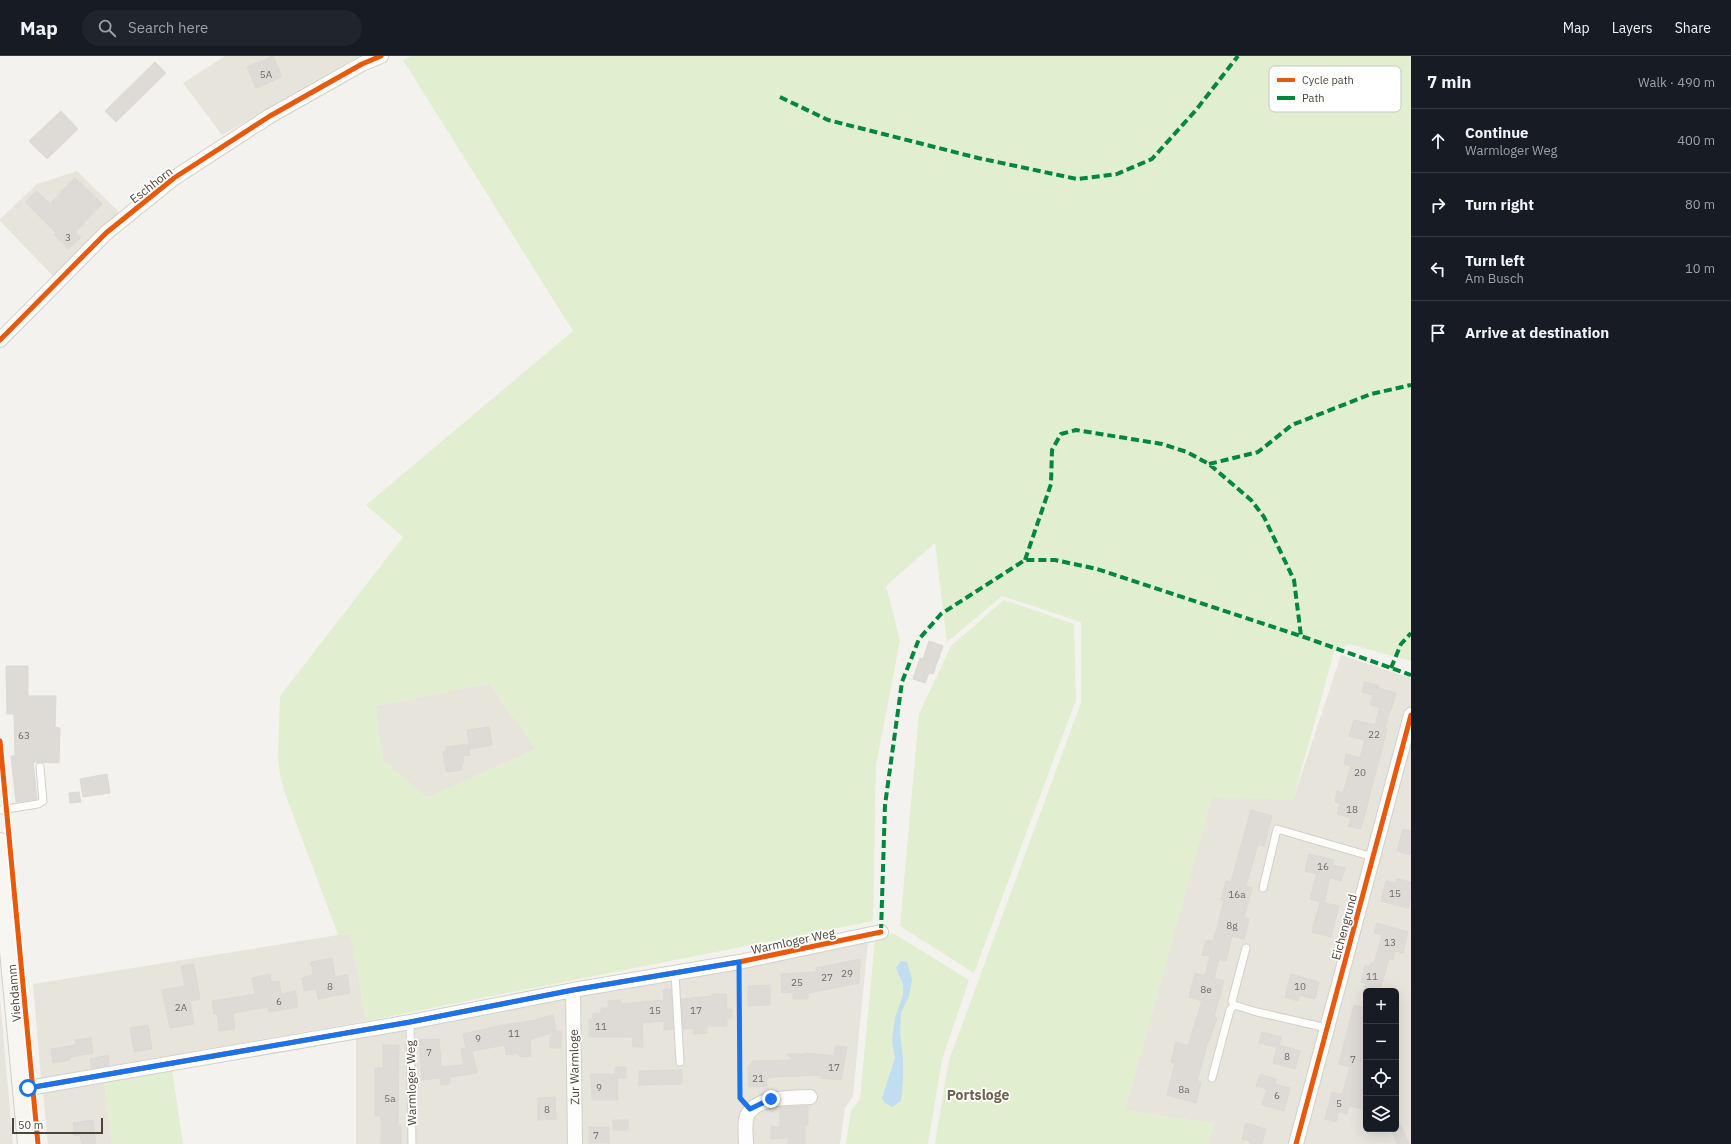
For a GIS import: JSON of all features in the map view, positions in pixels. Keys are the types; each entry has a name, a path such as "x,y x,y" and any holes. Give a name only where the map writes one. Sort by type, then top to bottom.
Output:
{"main road":[{"name":"Viehdamm","path":"0,843 28,1144"}],"street":[{"name":"Eschhorn","path":"0,340 106,234 174,178 270,116 362,64 381,56"},
{"name":"Eichengrund","path":"1296,1144 1411,715"},
{"name":"Warmloger Weg","path":"22,1089 410,1022 573,990 739,962 881,932"},
{"name":"Zur Warmloge","path":"573,990 575,1144"},
{"path":"746,1144 746,1118 750,1109 771,1099 810,1097"}],"lane":[{"path":"0,810 38,804 43,801 40,767"},
{"path":"1263,888 1277,829 1373,857"},
{"path":"1234,1005 1232,1001 1246,948"},
{"path":"675,973 680,1062"},
{"path":"1234,1005 1257,1012 1327,1028"},
{"path":"1212,1078 1230,1010 1234,1005"},
{"name":"Warmloger Weg","path":"410,1022 412,1144"}],"path":[{"path":"739,962 740,1098 750,1109"}],"shaded area":[{"path":"225,56 359,56 222,135 183,83"},
{"path":"77,171 120,213 53,276 0,221 0,219 37,184"},
{"path":"1341,655 1411,678 1411,1144 1208,1144 1214,1124 1125,1110 1212,796 1293,800"},
{"path":"489,683 536,749 427,798 382,760 376,706"},
{"path":"338,935 351,935 366,1021 41,1078 33,984"},
{"path":"868,941 853,1096 845,1108 840,1144 356,1144 356,1038"},
{"path":"0,999 13,1144 0,1144"},
{"path":"104,1081 112,1144 48,1144 43,1091"}],"green space":[{"path":"412,56 1411,56 1411,661 1349,644 1334,652 1293,800 1212,797 1125,1110 1214,1124 1208,1144 935,1144 949,1060 1081,703 1081,622 1002,596 947,642 935,543 886,586 900,640 876,766 873,921 366,1021 351,935 338,935 284,790 278,759 280,696 403,537 366,505 573,331 403,60","holes":["489,683 536,749 427,798 382,760 376,706"]},
{"path":"1004,600 1074,624 1076,700 974,973 900,926 919,714 951,646"},
{"path":"893,933 969,980 942,1060 928,1144 846,1144 851,1111 860,1099 875,939"},
{"path":"172,1069 183,1144 112,1144 104,1081"}],"water":[{"path":"901,961 907,962 912,980 909,996 901,1013 900,1033 903,1059 903,1081 901,1101 892,1107 885,1103 882,1098 895,1058 892,1041 895,1018 903,995 903,984 896,968"}],"building":[{"path":"273,56 282,77 256,88 247,67"},
{"path":"155,62 166,73 116,122 105,111"},
{"path":"61,111 78,129 47,159 29,141"},
{"path":"75,178 102,204 75,232 81,237 68,249 54,235 56,233 25,202 37,191 50,204"},
{"path":"929,641 943,646 933,674 929,673 925,683 913,679 920,658 923,659"},
{"path":"6,666 28,666 28,696 56,696 55,727 60,728 59,763 33,762 37,799 16,802 11,756 15,756 14,714 7,714"},
{"path":"1365,682 1379,686 1378,688 1396,693 1385,728 1387,729 1361,829 1348,826 1351,818 1337,814 1340,803 1335,802 1337,791 1343,793 1351,766 1344,764 1346,754 1360,758 1365,740 1349,736 1354,720 1375,725 1380,707 1370,705 1373,695 1362,692"},
{"path":"489,727 492,745 470,749 467,730"},
{"path":"468,744 470,755 463,756 464,763 461,763 462,770 446,772 443,752 446,751 446,747"},
{"path":"107,774 110,793 83,797 80,779"},
{"path":"79,792 81,802 70,803 69,793"},
{"path":"1251,810 1272,816 1264,846 1258,844 1246,886 1252,888 1244,918 1249,919 1244,939 1232,936 1226,961 1219,959 1214,978 1224,981 1214,1017 1217,1018 1208,1041 1197,1081 1201,1082 1196,1103 1167,1095 1175,1063 1171,1062 1176,1042 1188,1046 1202,1001 1189,997 1195,973 1205,976 1210,956 1202,955 1206,940 1213,942 1224,901 1221,900 1226,881 1231,882"},
{"path":"1403,829 1411,831 1411,855 1397,851"},
{"path":"1309,854 1334,860 1332,865 1345,868 1341,881 1330,878 1324,903 1339,906 1331,937 1312,932 1320,902 1310,899 1317,874 1305,871"},
{"path":"1397,879 1411,882 1411,897 1408,908 1381,901 1386,881 1396,883"},
{"path":"1377,923 1408,932 1403,953 1395,951 1393,960 1389,959 1381,987 1377,986 1377,988 1365,988 1366,983 1361,982 1365,966 1370,967 1371,963 1374,964 1382,935 1374,933"},
{"path":"332,958 335,977 347,975 350,993 318,999 316,989 304,991 302,978 313,975 311,962"},
{"path":"860,959 859,983 808,993 808,999 793,999 793,992 782,993 781,974 816,972 816,968"},
{"path":"194,964 200,999 190,1001 194,1024 170,1028 162,990 185,986 181,966"},
{"path":"270,974 271,982 279,981 281,994 295,991 298,1007 269,1012 268,1007 233,1013 235,1029 219,1031 217,1013 214,1014 212,1001 255,994 252,978"},
{"path":"1291,974 1319,982 1315,999 1299,995 1298,1001 1285,997"},
{"path":"770,985 770,1005 748,1006 748,986"},
{"path":"671,989 673,1029 664,1030 664,1021 642,1023 643,1047 633,1047 632,1037 589,1037 589,1019 593,1019 593,1013 601,1013 601,1008 608,1008 608,1001 621,1000 621,1004 664,1000 663,990"},
{"path":"712,994 726,994 727,1009 732,1009 732,1018 727,1018 727,1026 707,1026 707,1033 694,1034 693,1028 683,1029 681,999 712,996"},
{"path":"1354,1005 1363,1007 1363,1109 1349,1106 1347,1114 1338,1112 1336,1122 1325,1119 1332,1092 1342,1095 1350,1067 1339,1064"},
{"path":"553,1015 556,1030 551,1032 561,1031 561,1048 550,1048 550,1033 530,1040 531,1056 520,1057 519,1053 506,1055 505,1045 472,1051 477,1073 450,1077 450,1084 441,1085 440,1078 422,1080 419,1040 439,1039 441,1067 464,1065 461,1049 466,1048 463,1034 502,1025 537,1020"},
{"path":"148,1025 152,1049 134,1052 130,1028"},
{"path":"1262,1032 1281,1037 1279,1045 1300,1051 1295,1069 1273,1063 1277,1047 1259,1043"},
{"path":"91,1038 93,1053 70,1057 70,1060 53,1063 51,1049 76,1045 75,1040"},
{"path":"383,1045 399,1045 398,1126 401,1126 401,1144 381,1144 381,1116 375,1116 375,1068 383,1068"},
{"path":"835,1046 847,1047 841,1080 821,1078 821,1075 770,1077 767,1078 767,1086 749,1087 748,1067 753,1061 793,1060 786,1054 806,1053 834,1056"},
{"path":"108,1055 109,1065 92,1068 90,1059"},
{"path":"615,1067 626,1067 626,1078 617,1078 618,1100 592,1100 591,1074 615,1074"},
{"path":"682,1070 682,1084 639,1085 639,1071"},
{"path":"1260,1074 1276,1079 1275,1084 1290,1088 1284,1111 1262,1105 1267,1089 1256,1086"},
{"path":"555,1097 556,1119 538,1120 538,1098"},
{"path":"808,1106 808,1125 805,1125 805,1144 788,1144 788,1138 771,1139 771,1127 780,1127 780,1107"},
{"path":"93,1120 96,1144 82,1144 80,1135 75,1136 73,1123"},
{"path":"613,1120 628,1120 628,1130 613,1130"},
{"path":"1246,1123 1266,1129 1262,1144 1250,1144 1250,1141 1242,1139"},
{"path":"1401,1125 1409,1144 1397,1144 1392,1132 1399,1132 1399,1126"},
{"path":"589,1127 609,1127 609,1143 589,1143"}],"marked path":[{"path":"780,97 828,120 978,158 1077,179 1117,174 1152,159 1196,110 1238,56"},
{"path":"1209,464 1258,452 1292,425 1371,394 1411,385"},
{"path":"1025,560 1051,484 1052,450 1061,434 1076,430 1162,444 1187,452 1209,464 1251,500 1264,517 1294,580 1301,636"},
{"path":"881,932 885,805 902,682 919,639 941,614 1025,560 1055,560 1097,569 1301,636 1411,675"},
{"path":"1391,668 1401,644 1411,633"}],"cycle path":[{"path":"0,340 106,233 174,178 270,116 362,64 381,56"},
{"path":"1296,1144 1411,715"},
{"path":"0,741 38,1144"},
{"path":"23,1089 410,1022 573,990 739,962 881,932"}],"district":[{"name":"Portsloge","path":"978,1095"}],"route":[{"path":"28,1088 410,1022 573,990 739,962 740,1098 750,1109 771,1099"}]}
